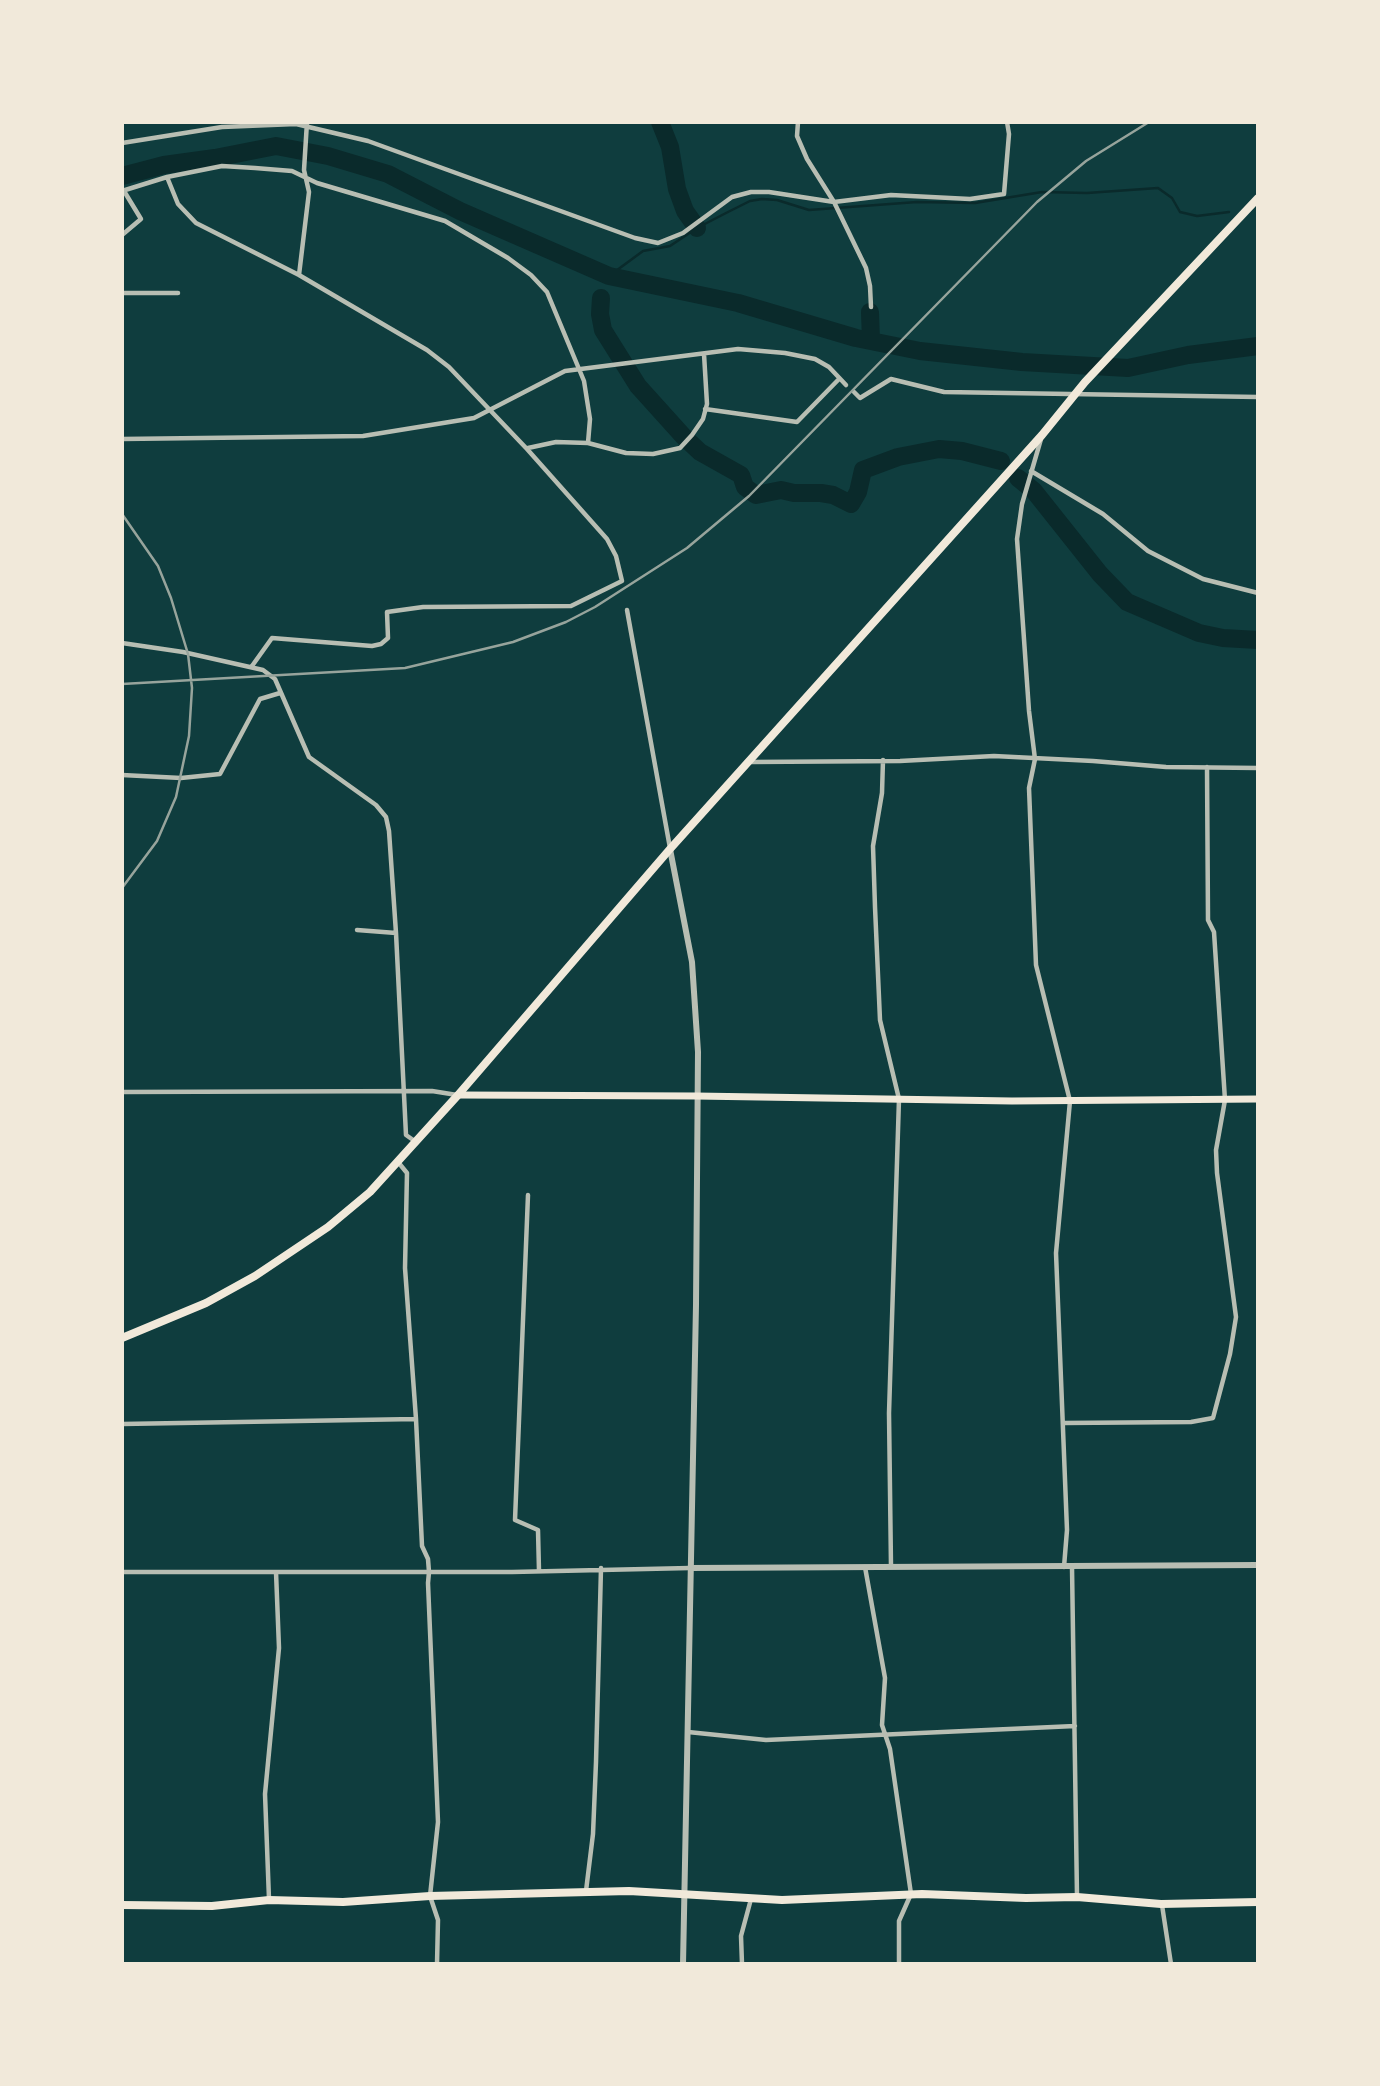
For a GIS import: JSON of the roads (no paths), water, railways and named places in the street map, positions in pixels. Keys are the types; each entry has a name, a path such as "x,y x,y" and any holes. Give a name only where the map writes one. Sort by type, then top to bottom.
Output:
{"main road":[{"path":"122,1338 206,1303 307,1243 349,1211 398,1162 670,849 1042,435 1085,382 1258,198"},
{"path":"458,1096 1070,1101 1258,1099"},
{"path":"122,1905 212,1906 269,1900 343,1902 586,1891 782,1900 911,1894 1077,1897 1161,1904 1258,1902"}],"street":[{"path":"798,122 797,136 807,159 834,202 866,268 871,307"},
{"path":"122,143 222,127 296,124 368,141 635,238 658,243 683,233 732,197 751,192 769,192 834,202 891,195 970,199 1004,194 1009,134 1007,122"},
{"path":"299,275 309,192 304,173 307,127"},
{"path":"122,235 141,219 123,191 167,177 222,166 304,173 317,183 445,221 508,258 531,275 547,292 581,370 588,397 588,443"},
{"path":"167,177 178,204 196,223 299,275 427,350 449,367 607,539 616,556 622,581 571,606 423,607 387,612 388,638 381,644 372,646 271,638 252,666"},
{"path":"122,293 178,293"},
{"path":"122,439 363,436 474,418 565,371 738,349 815,359 829,367 846,385"},
{"path":"527,449 556,442 588,443 626,453 653,454 680,448 703,419 704,354"},
{"path":"705,408 797,422 839,379"},
{"path":"855,392 860,398 891,379 944,392 1258,397"},
{"path":"1042,435 1022,504 1017,539 1035,759 1029,788 1036,965 1070,1101 1056,1253 1074,1726 1077,1897"},
{"path":"1031,471 1103,514 1148,551 1203,579 1258,593"},
{"path":"627,610 692,962 698,1052 696,1305 683,1964"},
{"path":"122,643 183,652 263,670 275,679 309,757 376,805 386,817 396,933 406,1135 416,1143"},
{"path":"122,775 181,778 220,774 260,699 281,694"},
{"path":"750,762 994,756 1166,767 1258,768"},
{"path":"883,760 882,793 873,846 880,1020 899,1099 889,1413 891,1567"},
{"path":"1063,1423 1191,1422 1213,1418 1230,1354 1236,1317 1217,1173 1216,1150 1225,1100 1214,932 1208,920 1207,767"},
{"path":"357,930 396,933"},
{"path":"122,1092 432,1091 458,1096"},
{"path":"398,1162 407,1173 405,1268 422,1546 428,1559 429,1572 438,1808 430,1896 438,1920 437,1964"},
{"path":"528,1195 515,1520 537,1530 540,1571"},
{"path":"122,1424 416,1419"},
{"path":"122,1572 1258,1565"},
{"path":"864,1567 885,1678 882,1725 890,1749 911,1894 900,1921 899,1964"},
{"path":"586,1891 593,1834 601,1568"},
{"path":"269,1900 265,1794 279,1648 276,1572"},
{"path":"686,1732 766,1740 1074,1726"},
{"path":"742,1964 741,1936 751,1898"},
{"path":"1161,1904 1171,1964"}],"waterway":[{"path":"660,122 670,147 677,189 685,211 697,228"},
{"path":"122,176 164,165 276,146 328,156 388,174 460,211 609,276 738,303 856,338 920,351 1022,362 1128,368 1188,355 1258,346"},
{"path":"609,276 643,251 670,246 728,212 750,201 762,199 777,200 809,210 917,202 975,203 1042,192 1087,193 1158,188 1172,198 1180,212 1197,216 1229,212"},
{"path":"601,298 603,330 638,386 700,452 741,475 745,487 756,495 781,490 821,493 833,495 851,504 858,492 863,470 898,457 939,449 962,451 1001,461"},
{"path":"870,312 871,341"},
{"path":"1018,478 1034,491 1100,574 1127,602 1199,633 1223,638 1258,640"}],"railway":[{"path":"122,684 405,668 513,642 566,622 595,607 687,548 749,496 1037,202 1086,161 1149,122"},
{"path":"122,514 158,566 171,598 188,654 192,688 189,736 176,797 157,841 122,888"}]}
